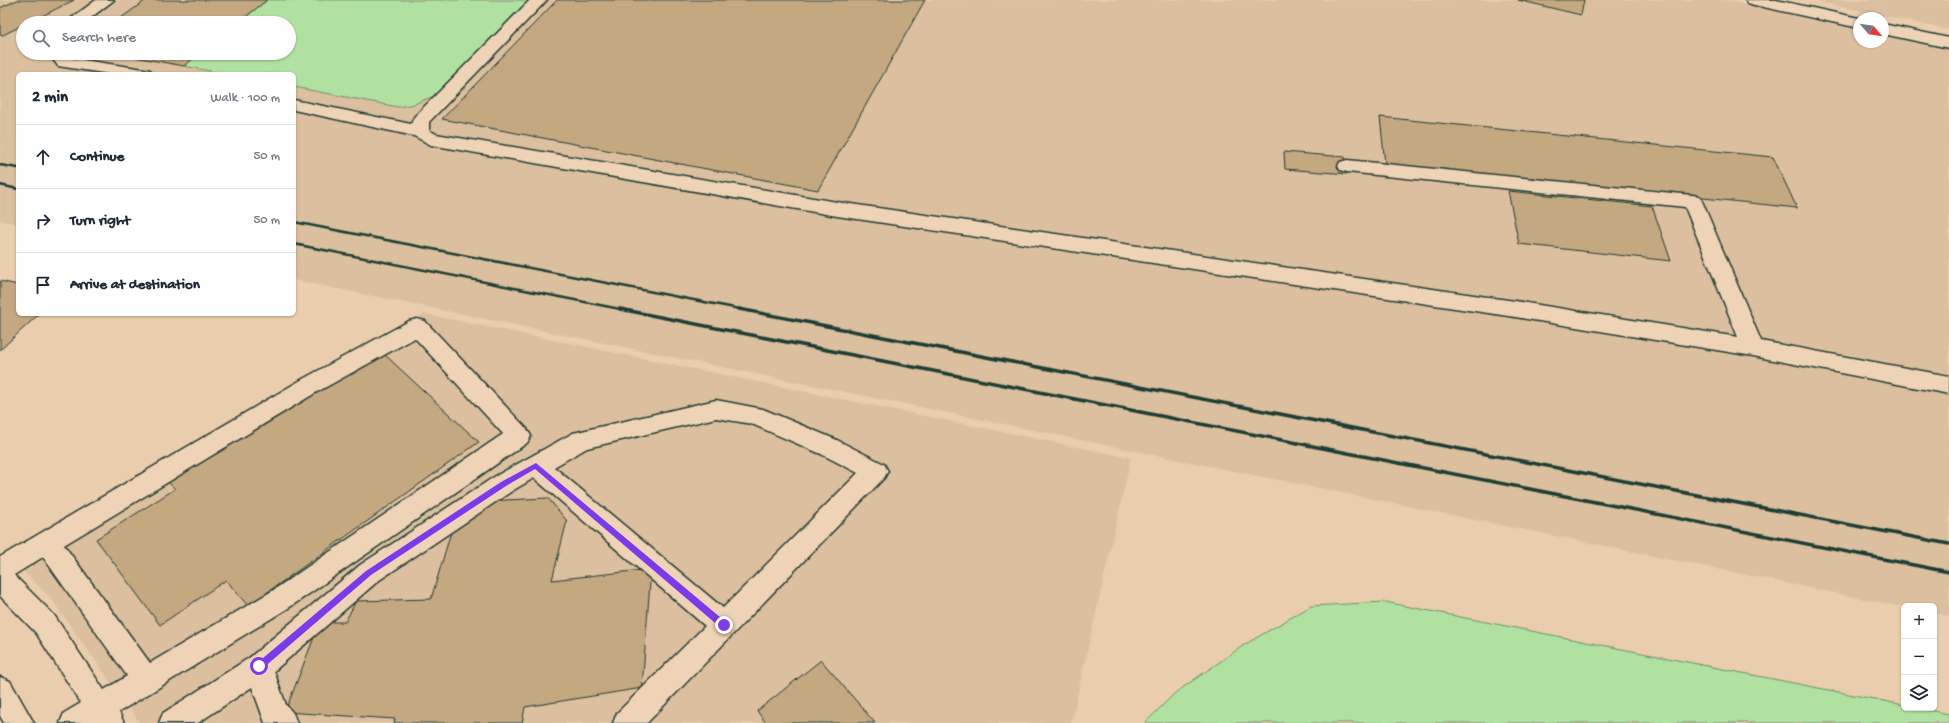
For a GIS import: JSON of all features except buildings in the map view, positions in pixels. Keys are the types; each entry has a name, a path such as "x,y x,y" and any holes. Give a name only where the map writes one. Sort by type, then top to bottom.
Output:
{"main road":[{"path":"83,16 106,0"},
{"path":"420,132 420,121 539,0"},
{"path":"1754,0 1853,22"},
{"path":"1889,30 1949,43"},
{"path":"62,60 64,62 131,72"},
{"path":"296,105 420,132 430,139 836,209 1515,308 1753,348 1949,385"},
{"path":"1347,166 1692,201 1753,348"},
{"path":"0,570 309,386 417,327 519,436 281,599 146,680 105,715 74,723"},
{"path":"173,723 259,666 369,573 504,484 581,440 716,409 755,415 830,447 876,472 627,723"},
{"path":"536,466 724,625"},
{"path":"47,542 146,680"},
{"path":"0,578 45,624 105,715"},
{"path":"259,666 274,713 283,723"},
{"path":"0,690 20,723"}],"shaded area":[{"path":"0,0 1724,0 1853,29 1853,48 1889,48 1889,36 1949,49 1949,616 1937,614 1937,603 1901,603 1901,606 296,280 296,72 16,72 16,224 0,220"},
{"path":"1811,0 1949,0 1949,30 1889,17 1889,12 1866,12"},
{"path":"424,314 1131,458 1071,723 140,723 50,597 14,562"}],"green space":[{"path":"267,0 533,0 439,94 414,104 398,107 296,87 296,72 215,72 184,66 191,60 296,60 296,16 247,16"},
{"path":"1385,602 1901,704 1901,711 1933,711 1949,714 1949,723 1145,723 1175,693 1244,645 1311,606"}],"railway":[{"path":"0,165 16,168"},
{"path":"0,185 16,189"},
{"path":"296,222 745,310"},
{"path":"296,244 625,310"},
{"path":"620,309 1949,572"},
{"path":"739,309 1949,544"}],"route":[{"path":"259,666 369,573 504,484 536,466 724,625"}]}
